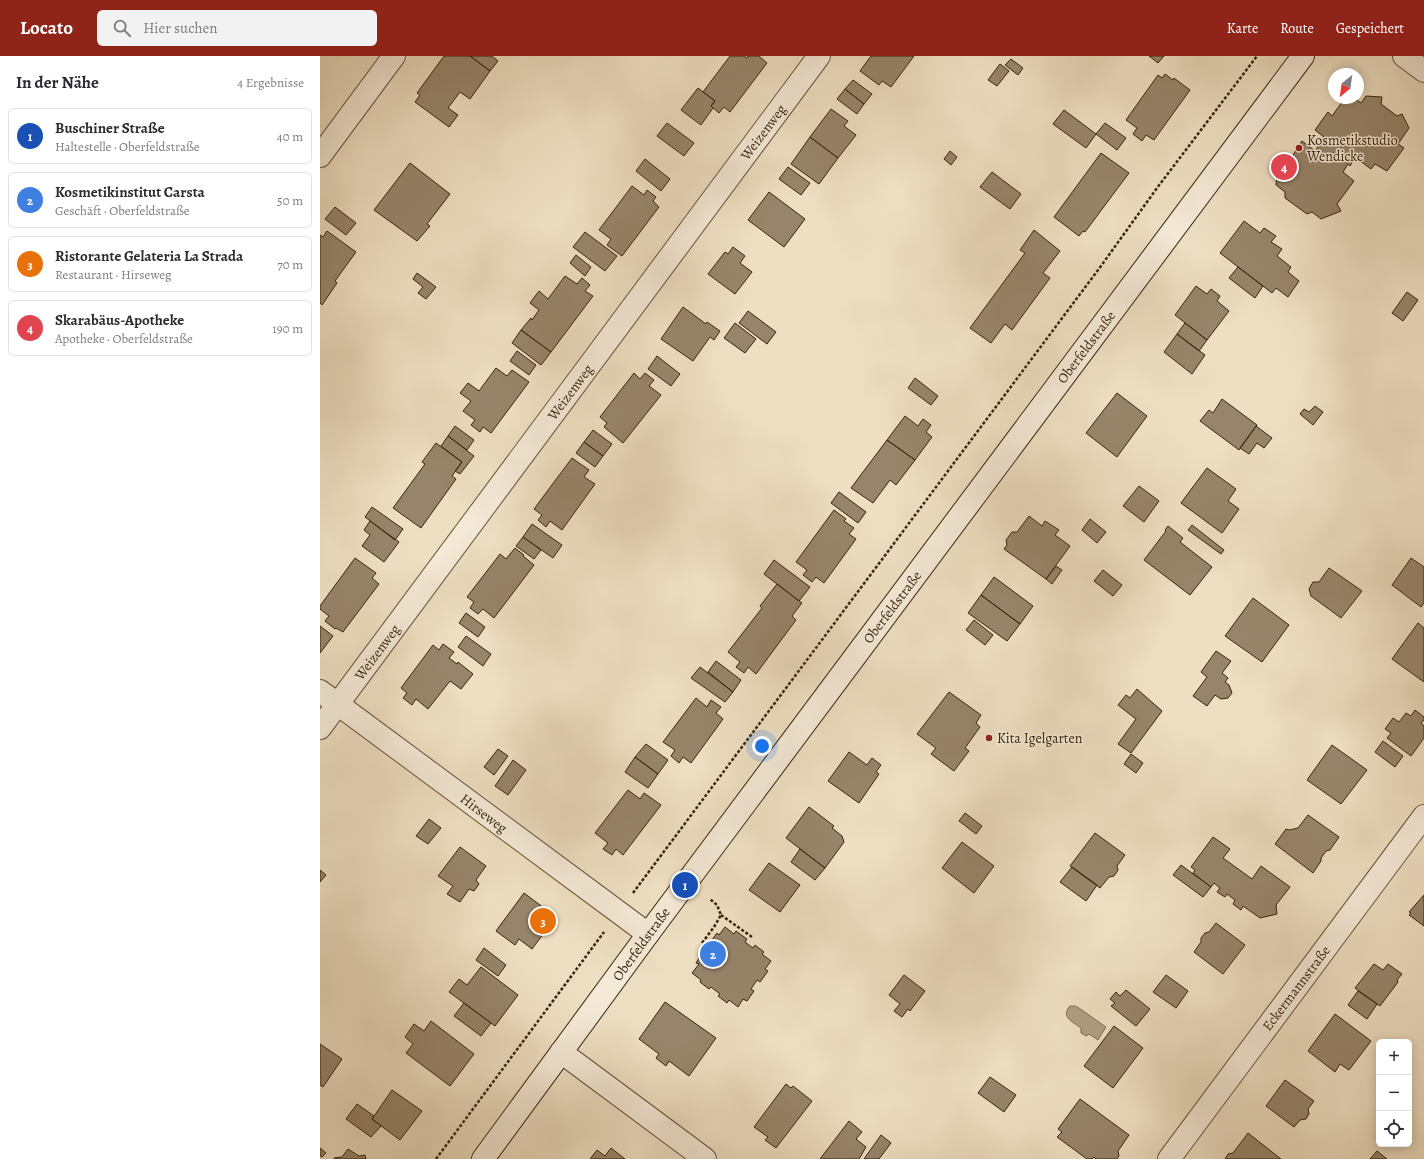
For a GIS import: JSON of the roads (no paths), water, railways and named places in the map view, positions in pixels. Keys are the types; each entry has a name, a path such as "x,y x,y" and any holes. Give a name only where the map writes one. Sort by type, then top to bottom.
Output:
{"street":[{"path":"320,156 394,56"},
{"name":"Weizenweg","path":"320,728 819,56"},
{"name":"Oberfeldstraße","path":"483,1159 648,934 1303,56"},
{"path":"1404,56 1424,71"},
{"name":"Hirseweg","path":"320,691 648,934"},
{"name":"Eckermannstraße","path":"1168,1159 1424,816"},
{"path":"562,1052 705,1159"}],"place":[{"name":"Kosmetikstudio Wendicke","path":"1299,148"},
{"name":"Skarabäus-Apotheke","path":"1284,167"},
{"name":"Kita Igelgarten","path":"989,738"},
{"name":"Buschiner Straße","path":"685,885"},
{"name":"Ristorante Gelateria La Strada","path":"543,921"},
{"name":"Kosmetikinstitut Carsta","path":"713,954"}]}
